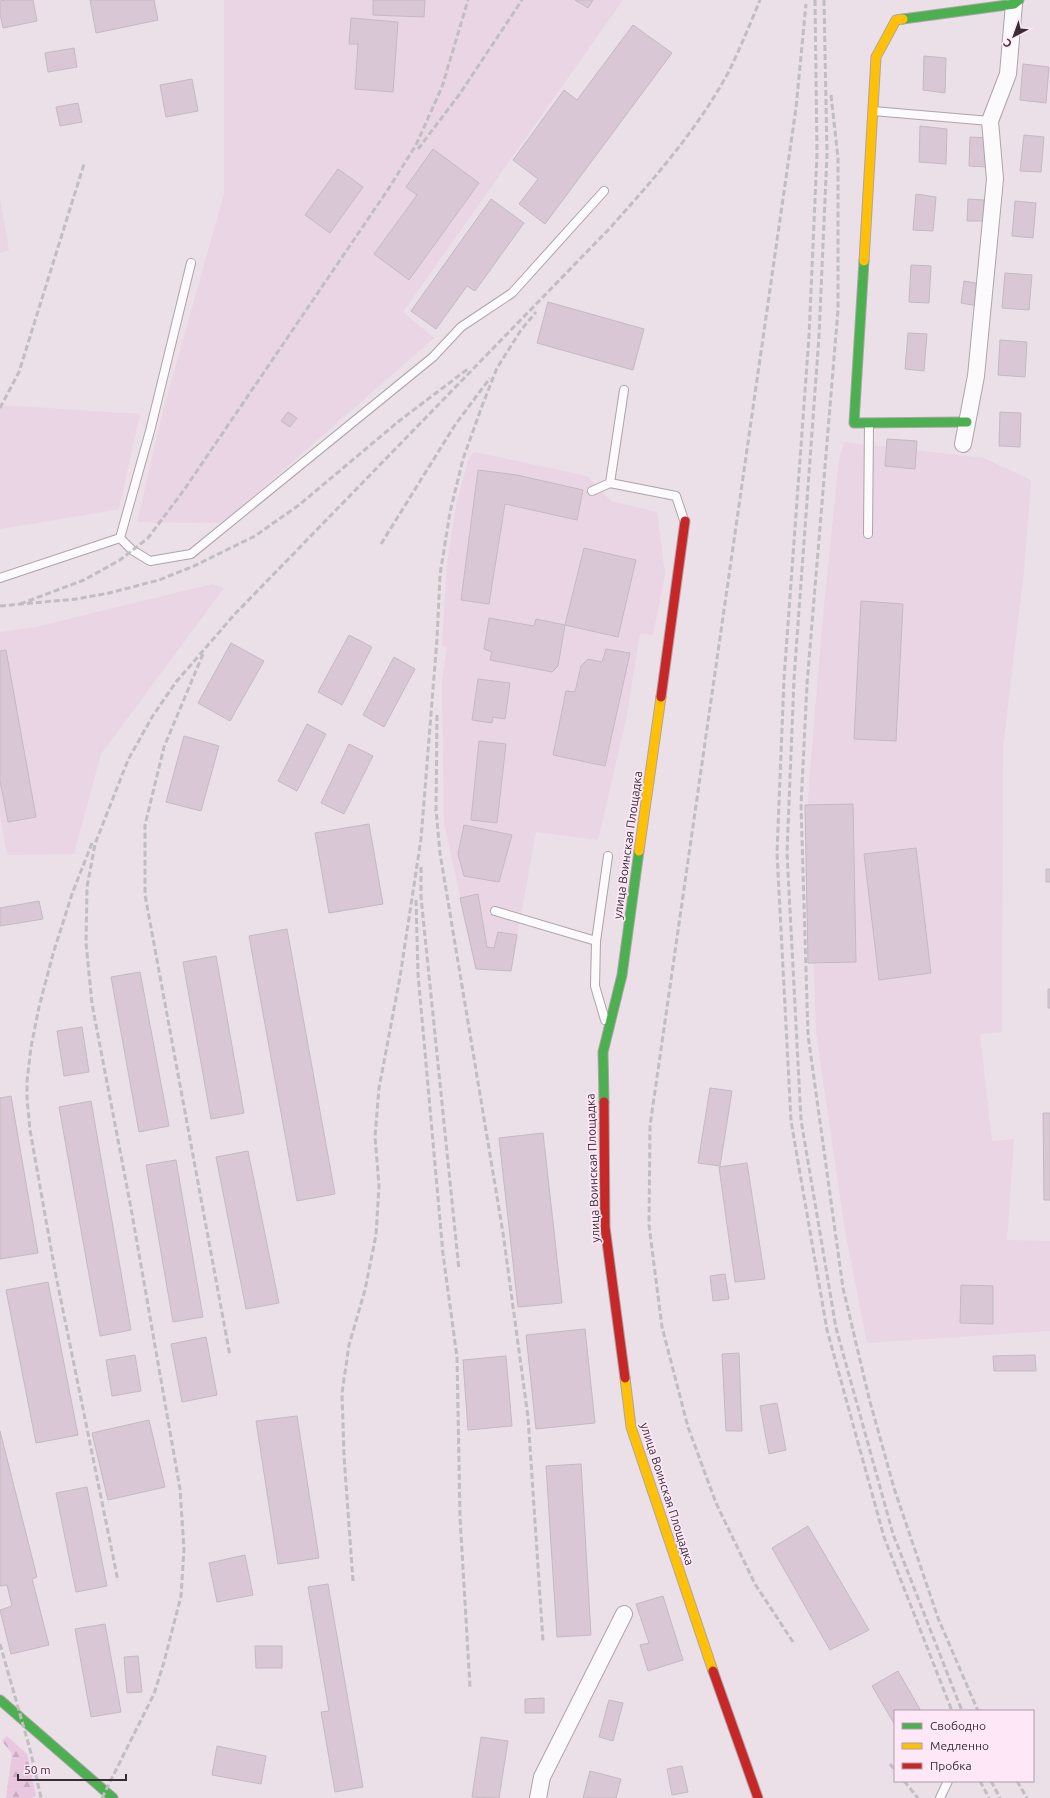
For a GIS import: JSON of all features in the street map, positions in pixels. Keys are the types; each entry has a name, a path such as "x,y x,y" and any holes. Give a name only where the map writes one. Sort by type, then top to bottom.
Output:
{"street":[{"path":"963,444 976,376 995,179 990,121 1008,74 1016,2 896,20 876,57 854,423 967,422"},
{"name":"улица Воинская Площадка","path":"685,520 622,975 603,1052 605,1227 631,1427 694,1616 758,1798"},
{"path":"538,1798 542,1777 624,1614"},
{"path":"0,1700 113,1798"}],"lane":[{"path":"872,110 990,121"},
{"path":"120,538 132,550 150,561 191,554 433,357 461,327 512,293 604,191"},
{"path":"120,538 150,431 191,263"},
{"path":"610,483 624,390"},
{"path":"868,534 869,423"},
{"path":"592,491 610,483 676,496 685,520"},
{"path":"0,578 120,538"},
{"path":"608,856 596,941 595,986 608,1028"},
{"path":"495,911 596,941"},
{"path":"940,1798 948,1782"}],"shaded area":[{"path":"224,0 623,0 403,312 434,338 223,523 137,522 163,411 224,194"},
{"path":"0,198 9,250 0,253"},
{"path":"0,405 140,414 119,509 0,529"},
{"path":"844,442 984,458 1031,480 1024,571 1003,747 1002,1032 980,1034 992,1141 1014,1139 1007,1240 1050,1241 1050,1331 867,1343 845,1231 816,1032 808,797 822,627 839,459"},
{"path":"475,452 587,476 611,501 657,512 665,574 653,635 640,634 626,720 598,840 536,832 511,971 476,969 444,823 442,681 447,647 442,646 447,564 457,501 469,457"},
{"path":"212,584 224,588 101,754 74,854 7,855 0,816 0,632 36,627"}],"green space":[{"path":"7,1736 27,1754 36,1795 32,1798 6,1798 12,1754 2,1741"}],"building":[{"path":"33,0 37,21 3,28 0,14 0,1"},
{"path":"90,0 154,0 158,20 96,33"},
{"path":"373,0 425,0 424,17 373,15"},
{"path":"575,0 593,0 588,8"},
{"path":"351,18 398,22 393,92 355,89 358,44 349,44"},
{"path":"633,25 672,53 545,224 519,204 538,179 513,160 564,90 577,100"},
{"path":"74,48 77,67 48,72 45,53"},
{"path":"924,56 946,58 945,93 923,90"},
{"path":"1023,64 1049,67 1046,103 1020,100"},
{"path":"192,79 198,111 166,117 160,85"},
{"path":"78,103 82,122 60,126 56,107"},
{"path":"920,126 947,129 946,164 919,162"},
{"path":"1024,135 1044,137 1041,172 1020,171"},
{"path":"970,137 989,138 987,167 969,166"},
{"path":"433,149 479,183 409,280 374,254 417,195 406,187"},
{"path":"338,169 363,187 330,233 305,215"},
{"path":"916,194 936,197 933,231 913,230"},
{"path":"491,199 524,223 475,291 467,286 436,329 411,311"},
{"path":"968,199 984,200 983,221 967,221"},
{"path":"1015,201 1036,203 1033,238 1012,236"},
{"path":"911,265 931,266 929,303 909,302"},
{"path":"1005,273 1032,275 1029,310 1002,308"},
{"path":"964,281 981,284 978,306 961,303"},
{"path":"548,302 644,329 633,370 537,343"},
{"path":"908,333 927,334 924,371 905,369"},
{"path":"1000,340 1027,342 1025,377 998,375"},
{"path":"288,412 297,418 290,427 281,421"},
{"path":"1000,412 1021,413 1020,447 999,446"},
{"path":"887,439 917,441 915,469 885,466"},
{"path":"478,470 517,475 583,490 577,520 505,504 489,604 461,600"},
{"path":"584,548 636,560 618,637 565,625"},
{"path":"861,601 903,604 896,741 854,739"},
{"path":"489,618 534,626 536,619 565,625 558,666 552,672 490,660 492,652 484,649"},
{"path":"349,635 372,647 342,705 318,692"},
{"path":"231,643 264,661 230,721 198,703"},
{"path":"606,649 630,653 605,766 553,755 566,691 575,692 581,666 588,659 602,662"},
{"path":"6,650 36,817 8,822 0,781 0,651"},
{"path":"394,657 415,669 384,727 363,715"},
{"path":"478,679 510,683 505,719 493,717 492,723 472,720"},
{"path":"307,724 326,734 297,791 278,781"},
{"path":"184,736 219,746 201,811 166,802"},
{"path":"479,741 506,744 497,823 471,820"},
{"path":"349,744 373,756 344,814 321,803"},
{"path":"853,804 856,962 808,963 805,805"},
{"path":"369,824 383,904 329,913 315,833"},
{"path":"464,825 512,835 499,882 464,876 458,854"},
{"path":"916,848 931,973 879,980 864,854"},
{"path":"1046,869 1050,869 1050,882 1046,882"},
{"path":"478,894 487,947 494,948 498,932 517,935 511,971 476,969 460,898"},
{"path":"39,901 43,919 0,926 0,908"},
{"path":"287,929 335,1194 297,1201 249,936"},
{"path":"216,956 244,1113 211,1119 183,962"},
{"path":"140,972 169,1126 139,1132 111,977"},
{"path":"1048,989 1050,989 1050,1008 1048,1008"},
{"path":"82,1027 89,1072 64,1076 57,1031"},
{"path":"710,1088 732,1091 720,1166 698,1163"},
{"path":"11,1096 38,1253 0,1259 0,1098"},
{"path":"91,1101 131,1330 100,1336 59,1107"},
{"path":"1043,1113 1050,1113 1050,1200 1044,1200"},
{"path":"543,1133 562,1303 518,1307 499,1138"},
{"path":"248,1151 279,1303 246,1309 216,1157"},
{"path":"176,1160 203,1317 173,1322 146,1165"},
{"path":"747,1163 765,1279 735,1282 719,1167"},
{"path":"725,1274 729,1299 713,1301 710,1276"},
{"path":"48,1282 78,1435 36,1443 6,1290"},
{"path":"961,1285 993,1286 993,1324 960,1323"},
{"path":"585,1329 595,1423 536,1429 526,1335"},
{"path":"206,1337 217,1395 182,1402 171,1344"},
{"path":"739,1353 742,1431 726,1431 722,1354"},
{"path":"135,1355 141,1391 112,1396 106,1360"},
{"path":"1035,1355 1036,1371 994,1371 993,1356"},
{"path":"506,1356 512,1426 468,1430 463,1360"},
{"path":"777,1403 786,1450 769,1454 760,1406"},
{"path":"297,1416 319,1558 278,1564 256,1421"},
{"path":"149,1420 165,1487 108,1500 92,1433"},
{"path":"0,1431 37,1577 32,1579 49,1645 11,1654 0,1610 12,1606 7,1585 0,1586"},
{"path":"581,1464 591,1635 557,1637 546,1466"},
{"path":"87,1487 107,1586 76,1592 56,1493"},
{"path":"808,1526 869,1630 830,1650 772,1548"},
{"path":"245,1555 253,1595 217,1602 209,1563"},
{"path":"328,1584 363,1787 335,1792 321,1712 329,1711 308,1587"},
{"path":"663,1596 683,1660 648,1671 640,1645 649,1643 636,1604"},
{"path":"105,1624 121,1712 91,1717 75,1629"},
{"path":"255,1646 282,1646 282,1668 256,1668"},
{"path":"138,1656 142,1692 127,1693 124,1657"},
{"path":"898,1671 920,1710 894,1710 894,1723 872,1686"},
{"path":"544,1698 544,1713 525,1713 525,1699"},
{"path":"609,1700 623,1703 613,1741 599,1737"},
{"path":"481,1737 508,1741 499,1798 472,1797"},
{"path":"217,1746 266,1756 261,1784 212,1775"},
{"path":"682,1766 688,1792 672,1795 667,1769"},
{"path":"590,1771 621,1779 616,1798 583,1798"}],"railway":[{"path":"20,604 84,580 120,560 148,538 184,490 387,191 416,145 442,87 468,0"},
{"path":"418,149 459,95 522,0"},
{"path":"102,1798 154,1694 181,1596 184,1549 180,1489 131,1208 92,1004 86,943 87,887 95,844 128,760 152,717 176,682 234,615 610,228 642,192 674,154 703,115 716,94 728,73 760,0"},
{"path":"815,0 817,154 809,336 784,679 777,853 791,1121 827,1330 884,1537 952,1710"},
{"path":"824,0 827,154 819,336 794,679 787,853 801,1120 836,1328 893,1534 962,1710"},
{"path":"793,1642 755,1584 716,1503 688,1427 662,1327 649,1225 650,1126 796,108 806,4"},
{"path":"831,95 838,158 838,310 807,684 801,806 808,1035 843,1288 869,1398 894,1488 938,1618 978,1710"},
{"path":"0,408 19,372 84,164"},
{"path":"353,1581 344,1456 342,1393 349,1345 365,1290 376,1235 379,1186 375,1137 379,1088 400,977 421,839 437,639 440,575 450,512 463,459 482,406 497,368 521,330 536,312"},
{"path":"0,606 76,599 109,593 159,580 194,566 255,536 299,505 399,421 469,368"},
{"path":"381,544 455,425 490,378"},
{"path":"203,654 164,747 145,825 145,895 230,1356"},
{"path":"437,715 436,810 440,853 503,1233 528,1417 543,1641"},
{"path":"92,843 72,894 53,954 39,1007 31,1047 27,1081 27,1098 30,1130 55,1271 118,1581"},
{"path":"421,867 421,897 459,1270"},
{"path":"416,900 418,974 443,1254 457,1357 460,1517 470,1687"},
{"path":"0,1644 31,1753 41,1798"},
{"path":"890,1764 894,1769"},
{"path":"905,1782 918,1798"},
{"path":"981,1782 989,1798"},
{"path":"992,1782 1000,1798"},
{"path":"1018,1782 1027,1798"}],"traffic: fast":[{"path":"903,19 1014,4 1019,0"},
{"path":"864,261 854,423 967,422"},
{"path":"604,1102 603,1052 622,975 639,851"},
{"path":"0,1700 113,1798"}],"traffic: slow":[{"path":"864,261 876,57 896,20 903,19"},
{"path":"639,851 661,697"},
{"path":"625,1378 631,1427 713,1671"}],"traffic: jam":[{"path":"661,697 685,521"},
{"path":"604,1102 605,1227 625,1378"},
{"path":"713,1671 758,1798"}]}
